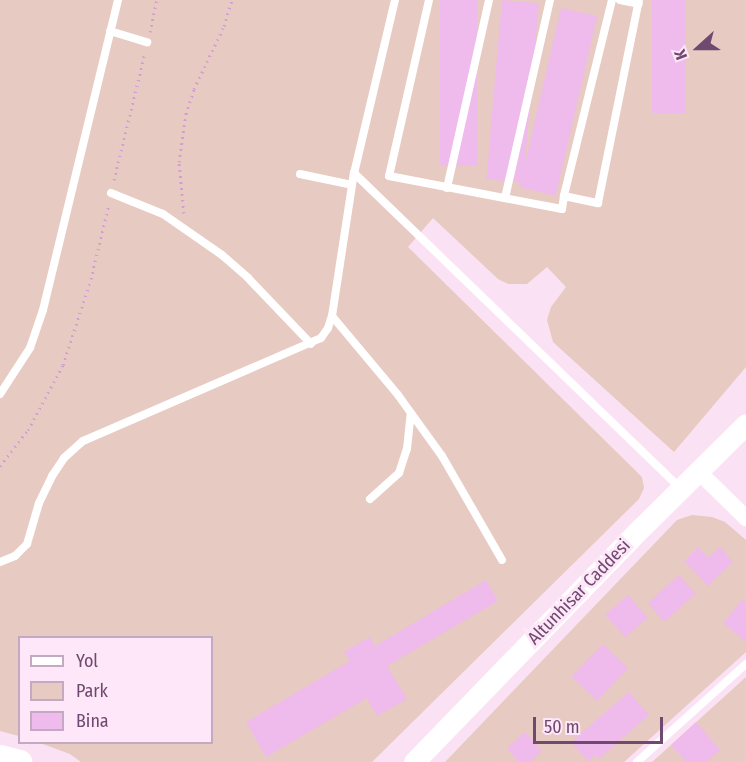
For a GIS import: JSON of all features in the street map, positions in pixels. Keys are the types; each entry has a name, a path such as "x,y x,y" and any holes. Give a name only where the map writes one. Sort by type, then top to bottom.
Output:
{"main road":[{"path":"0,757 20,762"}],"street":[{"name":"Altunhisar Caddesi","path":"414,762 642,527 746,424"},
{"path":"699,472 746,518"}],"lane":[{"path":"0,394 30,348 43,310 118,0"},
{"path":"0,562 15,556 27,544 39,503 52,476 64,459 84,441 310,344 325,333 332,316 354,173 395,0"},
{"path":"429,0 389,177 562,209 612,0"},
{"path":"447,188 489,0"},
{"path":"505,198 550,0"},
{"path":"564,196 598,203 639,2 620,0"},
{"path":"110,31 147,42"},
{"path":"354,173 682,489"},
{"path":"300,174 352,185"},
{"path":"111,193 163,214 185,228 248,278 310,344"},
{"path":"332,316 411,412 442,456 502,560"},
{"path":"370,499 399,473 407,448 411,412"},
{"path":"638,762 746,664"}],"path":[{"path":"0,466 28,430 63,364 91,279 157,0"},
{"path":"185,228 179,162 186,114 194,89 225,26 232,0"}],"green space":[{"path":"0,0 746,0 746,367 674,452 553,342 547,320 551,307 566,287 547,267 527,284 508,284 498,279 433,218 408,247 642,477 644,488 639,499 372,762 81,762 70,754 43,744 213,744 213,636 18,636 18,736 0,731"},
{"path":"692,515 712,517 725,522 746,540 746,652 624,762 445,762 677,520"},
{"path":"746,677 746,762 652,762 671,745"}],"building":[{"path":"440,0 477,0 477,166 440,166"},
{"path":"502,0 539,3 523,183 486,179"},
{"path":"652,0 686,0 686,113 652,113"},
{"path":"561,8 597,16 556,196 520,187"},
{"path":"698,547 708,558 720,547 733,562 708,586 684,561"},
{"path":"679,575 696,594 665,622 648,603"},
{"path":"486,580 498,601 387,666 407,699 377,716 367,698 266,757 246,722 350,661 344,652 370,637 375,646"},
{"path":"628,595 648,618 625,637 605,615"},
{"path":"742,600 746,603 746,642 723,623"},
{"path":"603,644 628,668 597,701 572,676"},
{"path":"629,692 649,715 599,759 595,755 588,761 571,742"},
{"path":"696,722 720,750 706,762 686,762 671,745"},
{"path":"525,732 542,751 530,762 519,762 507,748"}]}
